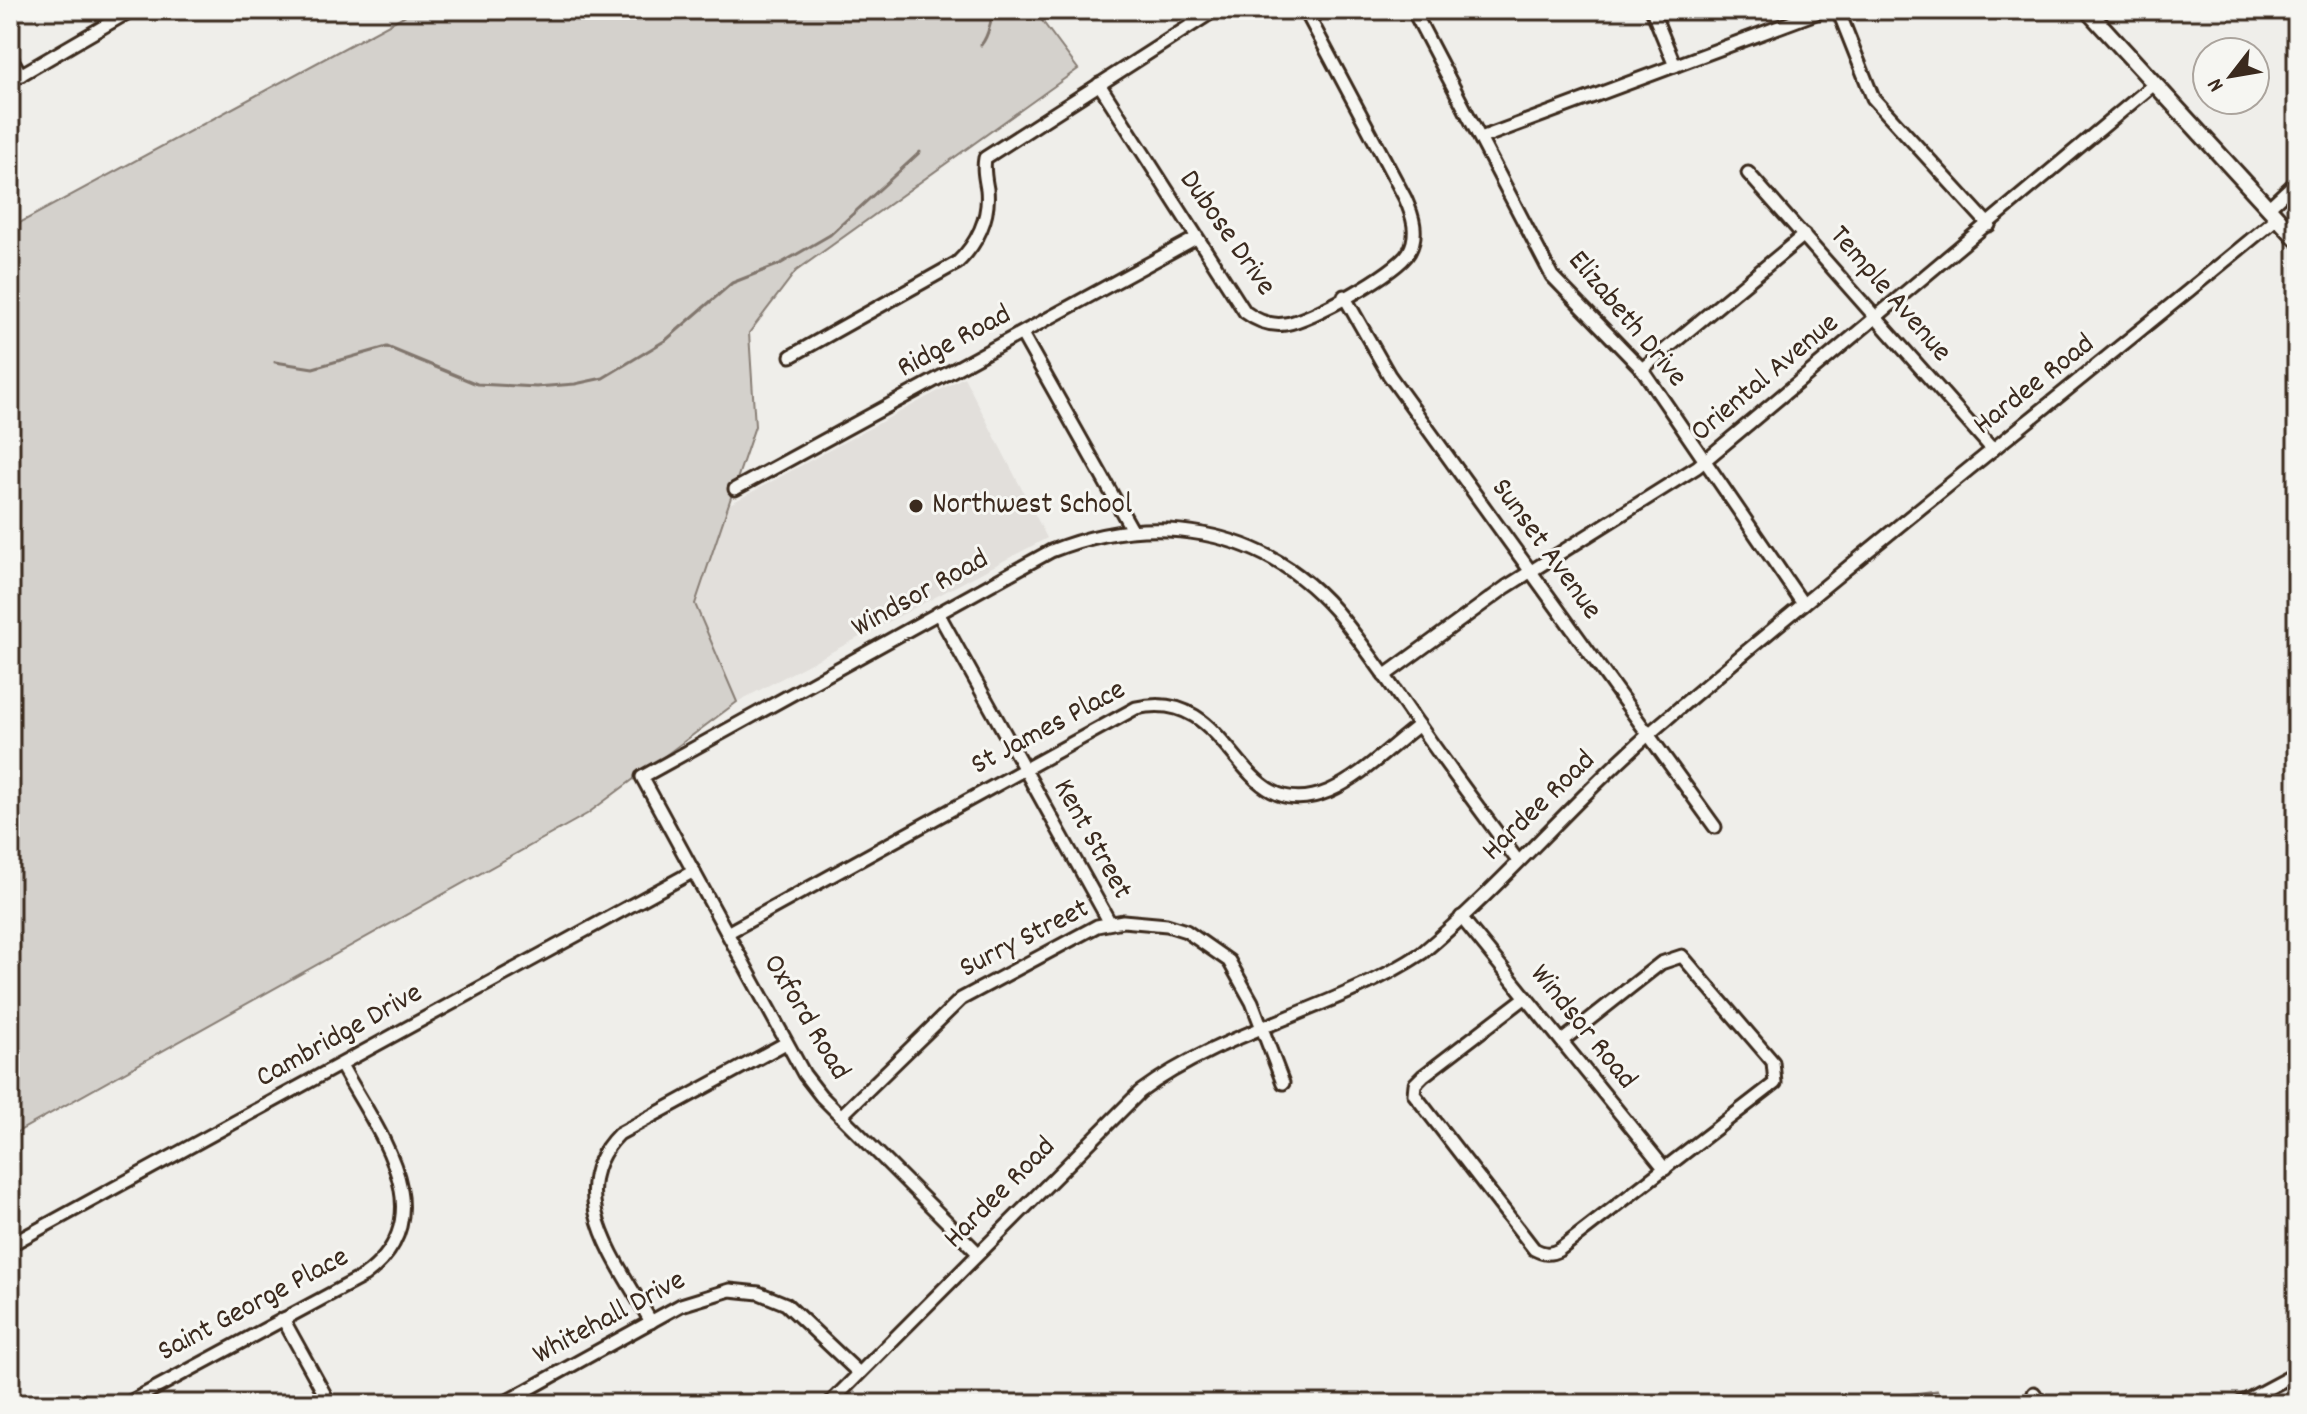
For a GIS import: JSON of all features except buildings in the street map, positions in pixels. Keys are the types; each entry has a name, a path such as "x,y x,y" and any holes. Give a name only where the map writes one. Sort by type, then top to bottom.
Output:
{"main road":[{"path":"2087,10 2297,239"}],"street":[{"path":"10,56 15,78 132,10"},
{"path":"791,356 941,274 964,257 975,242 985,216 985,158 1215,10"},
{"name":"Dubose Drive","path":"1099,84 1245,312 1265,323 1300,321 1402,262 1412,245 1415,226 1405,198 1305,10"},
{"name":"Elizabeth Drive","path":"1413,10 1552,276 1642,369 1803,604"},
{"path":"1652,10 1675,66"},
{"path":"1481,138 1824,10"},
{"path":"1838,10 1873,98 1989,225"},
{"name":"Oriental Avenue","path":"1384,676 1531,571 1706,460 2153,85"},
{"name":"Temple Avenue","path":"1748,173 1993,450"},
{"name":"Hardee Road","path":"829,1404 977,1252 1140,1092 1187,1060 1403,965 1461,917 1649,735 1803,604 1993,450 2272,213 2297,181"},
{"path":"1642,369 1804,235"},
{"name":"Ridge Road","path":"735,489 1196,238"},
{"name":"Sunset Avenue","path":"1344,296 1389,375 1715,827"},
{"path":"1022,334 1131,528"},
{"name":"Windsor Road","path":"663,814 642,777 1051,551 1131,528 1196,532 1241,544 1285,566 1334,608 1518,861"},
{"name":"Kent Street","path":"938,613 1110,923"},
{"name":"St James Place","path":"727,933 1136,708 1163,704 1200,717 1259,783 1282,794 1308,796 1333,789 1419,725"},
{"name":"Oxford Road","path":"663,814 786,1043 815,1089 977,1252"},
{"name":"Cambridge Drive","path":"10,1245 694,871"},
{"name":"Windsor Road","path":"1461,917 1665,1169"},
{"name":"Surry Street","path":"841,1116 961,999 1097,926 1110,923 1167,925 1209,944 1229,961 1242,979 1283,1083"},
{"path":"1526,997 1423,1076 1415,1084 1414,1094 1534,1249 1549,1254 1559,1250 1772,1089 1776,1072 1773,1062 1682,956 1661,963 1562,1041"},
{"path":"651,1322 594,1210 592,1187 600,1158 619,1134 786,1043"},
{"name":"Saint George Place","path":"126,1404 373,1269 389,1252 402,1220 404,1197 399,1175 341,1065"},
{"name":"Whitehall Drive","path":"502,1404 651,1322 710,1293 730,1290 759,1293 786,1304 859,1373"},
{"path":"283,1319 330,1404"},
{"path":"2239,1404 2297,1373"},
{"path":"2034,1393 2041,1404"}],"shaded area":[{"path":"415,10 1034,10 1078,69 796,271 749,333 755,426 695,604 737,702 587,814 10,1136 10,228"},
{"path":"964,377 1047,538 737,702 695,604 728,505"}],"waterway":[{"path":"981,45 996,10"},
{"path":"275,362 313,368 387,347 477,384 536,387 603,378 666,340 732,283 780,264 830,235 920,152"},
{"path":"1835,1404 1937,1391"}],"place":[{"name":"Northwest School","path":"916,506"}]}
